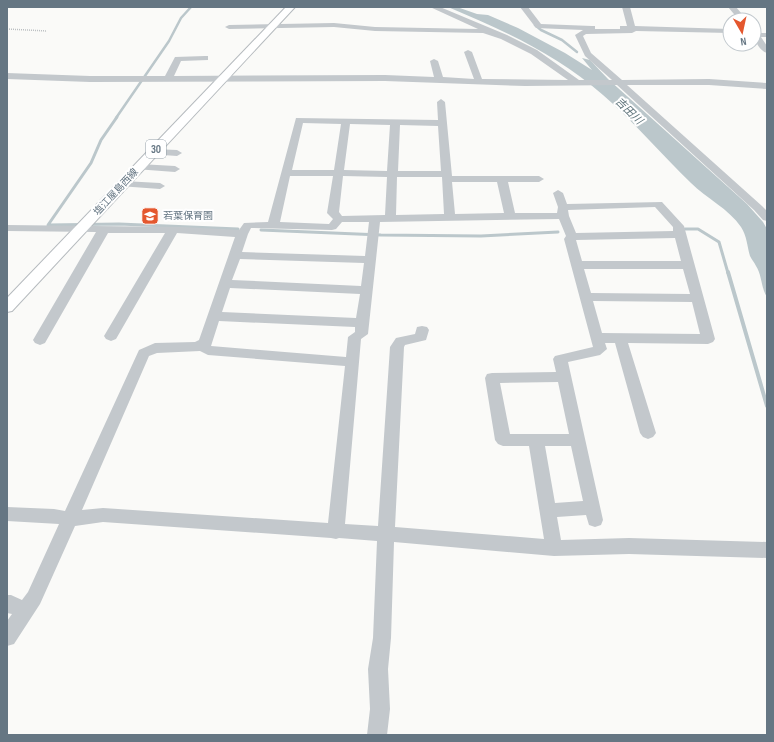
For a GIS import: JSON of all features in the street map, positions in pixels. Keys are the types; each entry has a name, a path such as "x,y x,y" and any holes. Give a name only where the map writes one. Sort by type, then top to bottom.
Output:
{"main road":[{"name":"塩江屋島西線","path":"7,307 291,7"}],"street":[{"path":"434,7 504,37 534,52 579,82"},
{"path":"524,7 539,26 722,31"},
{"path":"626,7 631,29"},
{"path":"229,27 334,24 375,29 479,31 504,37"},
{"path":"631,29 632,31 590,31 579,35 588,54 616,82 758,208 767,218"},
{"path":"767,35 756,35 767,51"},
{"path":"468,52 479,81"},
{"path":"168,78 178,59 206,58"},
{"path":"434,61 439,80"},
{"path":"7,76 83,79 385,78 479,81 709,82 767,86"},
{"path":"441,102 450,218"},
{"path":"273,226 299,120 442,123"},
{"path":"346,121 333,213 339,219 510,216 658,204 678,226 708,339 598,338"},
{"path":"390,219 395,122"},
{"path":"153,152 177,153"},
{"path":"139,167 174,169"},
{"path":"286,173 392,174 502,179 539,179"},
{"path":"502,179 510,216"},
{"path":"123,184 160,186"},
{"path":"548,510 594,514 560,359 595,352 600,349 570,239 572,237 558,193"},
{"path":"7,637 34,598 144,353 154,348 197,347 205,343 242,234 248,225 332,227 339,219"},
{"path":"336,532 355,337 361,334 375,219"},
{"path":"7,228 83,226 104,229 173,230 242,234"},
{"path":"40,340 104,229"},
{"path":"111,336 173,230"},
{"path":"572,237 680,234"},
{"path":"235,255 370,260"},
{"path":"577,265 688,265"},
{"path":"225,284 366,290"},
{"path":"586,297 697,298"},
{"path":"214,316 362,323"},
{"path":"377,735 380,709 378,669 382,638 386,534 398,347 401,341 421,337 422,330"},
{"path":"620,338 648,433"},
{"path":"201,345 208,350 353,362"},
{"path":"564,377 492,378 503,440 577,440"},
{"path":"536,440 554,548"},
{"path":"7,514 54,516 69,519 103,515 336,532 462,539 554,548 629,546 767,550"},
{"path":"7,604 11,604 25,611"}],"path":[{"path":"7,29 48,31"}],"water":[{"name":"吉田川","path":"448,7 457,7 477,14 488,15 518,28 565,53 592,70 582,58 590,60 608,79 747,204 763,222 767,229 767,297 758,270 750,256 745,234 741,227 724,209 703,194 691,183 637,127 603,95 567,68 529,45 509,34"}],"waterway":[{"path":"116,118 169,41 181,18 191,7"},
{"path":"535,25 541,30 562,40 577,52"},
{"path":"117,117 101,140 91,163 48,225 119,224 238,229"},
{"path":"685,229 698,229 719,242 728,273"},
{"path":"261,230 381,235 481,236 558,232"},
{"path":"728,272 767,406"}],"place":[{"name":"若葉保育園","path":"150,216"}]}
